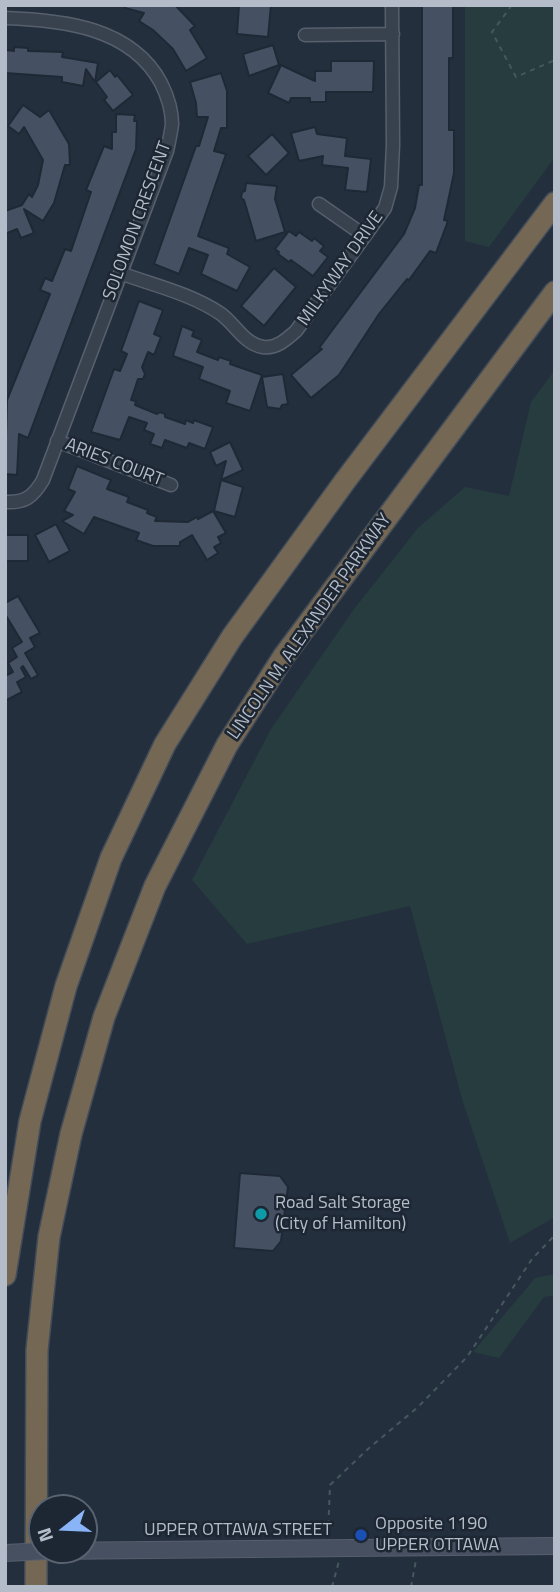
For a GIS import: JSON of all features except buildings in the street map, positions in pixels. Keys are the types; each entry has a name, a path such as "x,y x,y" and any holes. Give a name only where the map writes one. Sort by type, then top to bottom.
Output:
{"highway":[{"path":"5,1275 30,1121 66,986 111,858 165,744 232,637 555,204"},
{"name":"LINCOLN M. ALEXANDER PARKWAY","path":"36,1587 37,1350 49,1237 71,1134 104,1017 155,886 227,745 284,656 555,292"}],"main road":[{"name":"UPPER OTTAWA STREET","path":"98,1552 555,1546"},
{"name":"UPPER OTTAWA STREET","path":"5,1553 28,1552"}],"street":[{"name":"MILKYWAY DRIVE","path":"120,273 199,301 222,315 249,342 265,347 281,344 296,331 385,208 391,187 392,5"},
{"name":"SOLOMON CRESCENT","path":"5,18 71,24 105,34 131,47 153,68 167,94 172,123 167,151 34,495 20,503 5,502"},
{"path":"305,35 393,34"},
{"path":"319,204 365,236"},
{"name":"ARIES COURT","path":"57,441 171,485"}],"path":[{"path":"512,5 492,32 516,77 555,60"},
{"path":"332,1587 334,1550 330,1485 418,1407 467,1357 532,1259 555,1236"},
{"path":"411,1587 417,1549"}],"green space":[{"path":"465,5 555,5 555,157 489,247 465,241"},
{"path":"555,370 555,1217 510,1243 463,1102 410,906 247,944 192,880 271,729 354,609 418,528 465,487 509,496 531,402"},
{"path":"555,1274 555,1295 544,1297 499,1358 473,1352 535,1278"}],"place":[{"name":"Road Salt Storage (City of Hamilton)","path":"261,1214"},
{"name":"Opposite 1190 UPPER OTTAWA","path":"361,1535"}]}
